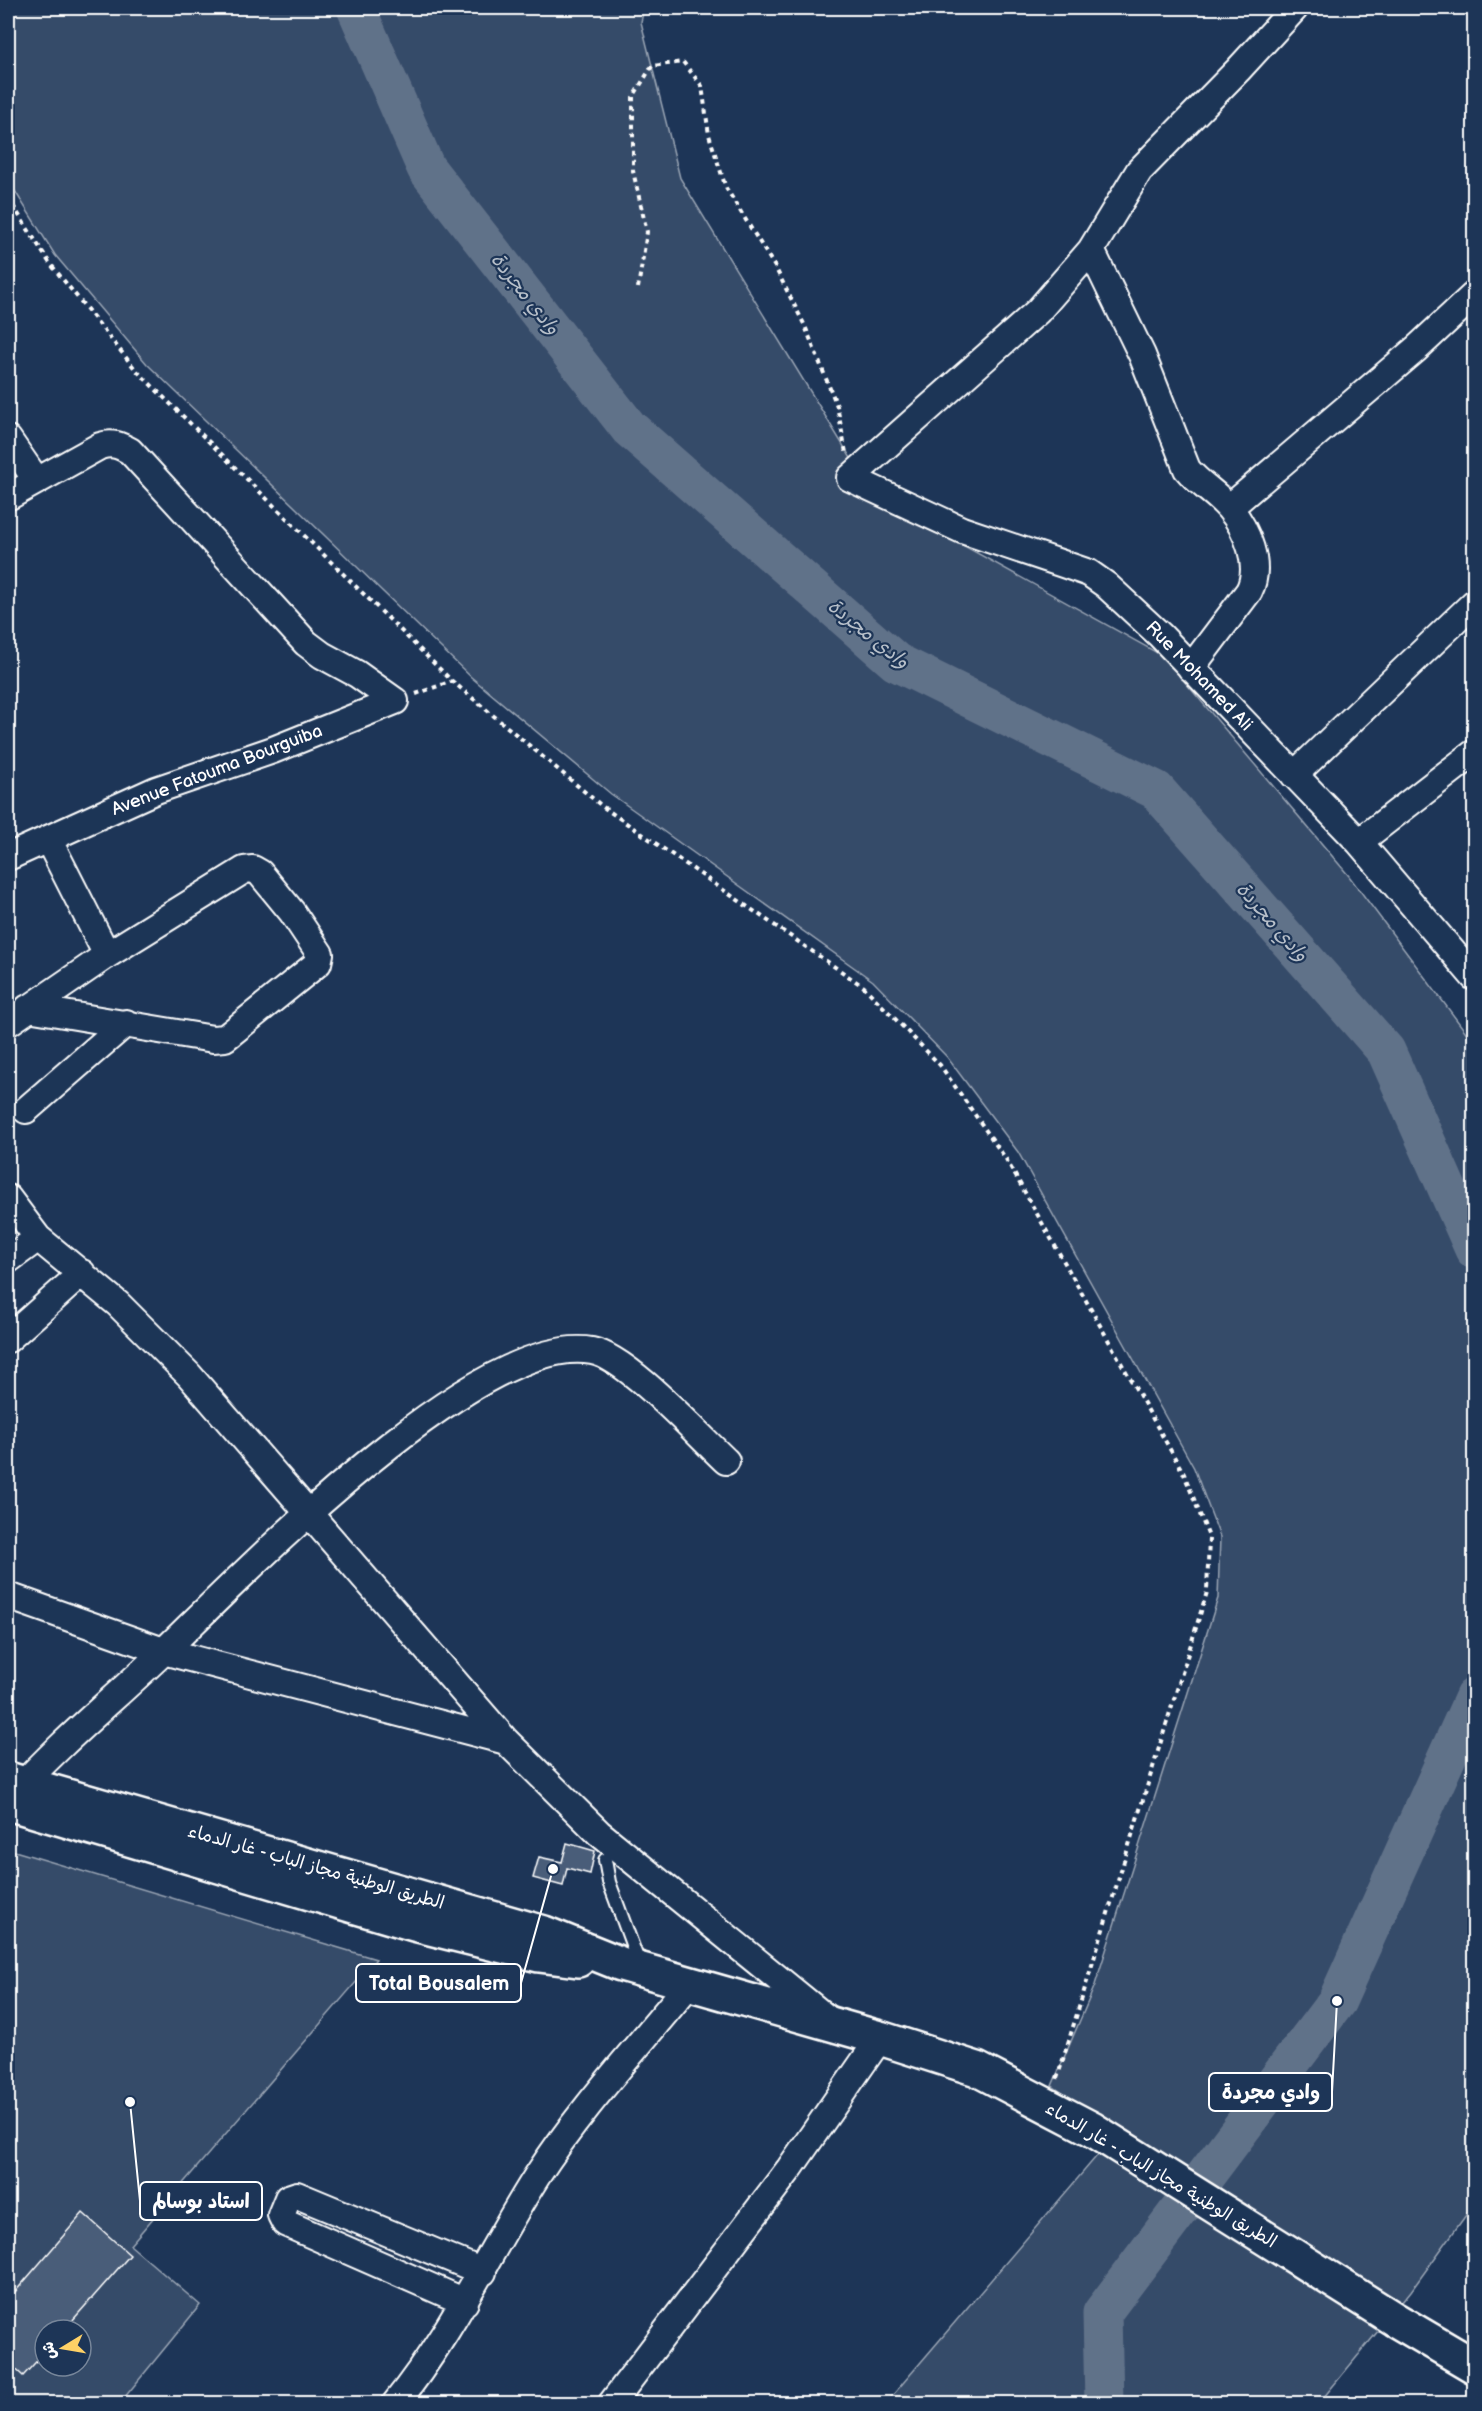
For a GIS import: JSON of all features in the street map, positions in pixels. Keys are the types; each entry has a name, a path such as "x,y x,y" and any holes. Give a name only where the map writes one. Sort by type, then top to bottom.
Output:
{"main road":[{"name":"الطريق الوطنية مجاز الباب - غار الدماء","path":"12,1792 365,1895 538,1955 631,1967 880,2038 977,2069 1092,2129 1394,2319 1474,2366"}],"street":[{"path":"850,478 1038,310 1091,249 1139,171 1295,8"},
{"path":"1091,249 1142,355 1187,469 1198,483 1228,507 1247,541 1255,563 1255,579 1191,668"},
{"path":"1228,507 1416,349 1474,295"},
{"path":"8,439 36,481"},
{"path":"8,497 100,446 115,444 121,446 130,451 306,643 322,655 357,674 395,701"},
{"name":"Rue Mohamed Ali","path":"850,478 962,530 1089,573 1106,585 1160,635 1359,842 1474,977"},
{"path":"1294,775 1474,603"},
{"name":"Avenue Fatouma Bourguiba","path":"8,858 156,790 273,750 395,701"},
{"path":"1359,842 1474,753"},
{"path":"48,839 106,955"},
{"path":"253,869 260,873 292,912 320,954 318,963 225,1038 213,1039 126,1023 18,1016 106,955 236,873 253,869"},
{"path":"26,1110 126,1023"},
{"path":"8,1198 38,1238 82,1273 189,1375 506,1741 599,1833 835,2025"},
{"path":"8,1260 38,1238"},
{"path":"8,1340 82,1273"},
{"path":"12,1792 307,1512 451,1398 488,1378 541,1356 570,1349 594,1351 616,1360 726,1461"},
{"path":"8,1596 163,1651 254,1677 506,1741"},
{"path":"395,2403 465,2302 537,2177 566,2135 690,1984"},
{"path":"611,2403 790,2168 880,2038"},
{"path":"465,2302 285,2223 281,2215 288,2198 297,2195 483,2272"}],"lane":[{"path":"605,1860 631,1967"}],"path":[{"path":"638,288 647,232 633,171 633,97 652,66 683,62 702,86 709,135 726,188 785,287 805,326 837,406 850,478"},
{"path":"8,198 49,262 136,370 452,681 603,807 864,987 940,1065 1006,1159 1184,1474 1209,1537 1207,1592 1085,1982 1049,2106"},
{"path":"395,701 452,681"}],"shaded area":[{"path":"8,8 644,8 641,22 680,178 874,496 1163,656 1349,876 1474,1043 1474,2204 1411,2291 1319,2403 886,2403 1119,2130 1052,2086 1095,1985 1218,1598 1220,1537 1194,1468 1018,1152 947,1057 873,981 611,794 471,677 147,364 55,255 8,180"},
{"path":"8,1849 376,1959 130,2245 200,2305 120,2403 8,2403"}],"building":[{"path":"567,1843 595,1851 590,1874 567,1868 563,1886 533,1878 539,1857 562,1862"},
{"path":"83,2213 130,2255 75,2318 33,2318 33,2365 23,2376 8,2362 8,2300"}],"waterway":[{"name":"وادي مجردة","path":"356,8 426,168 629,428 896,662 1156,790 1386,1051 1474,1249"},
{"name":"وادي مجردة","path":"1104,2404 1102,2313 1337,2001 1474,1697"}],"place":[{"name":"Total Bousalem","path":"553,1869"},
{"name":"وادي مجردة","path":"1337,2001"},
{"name":"استاد بوسالم","path":"130,2102"}]}
